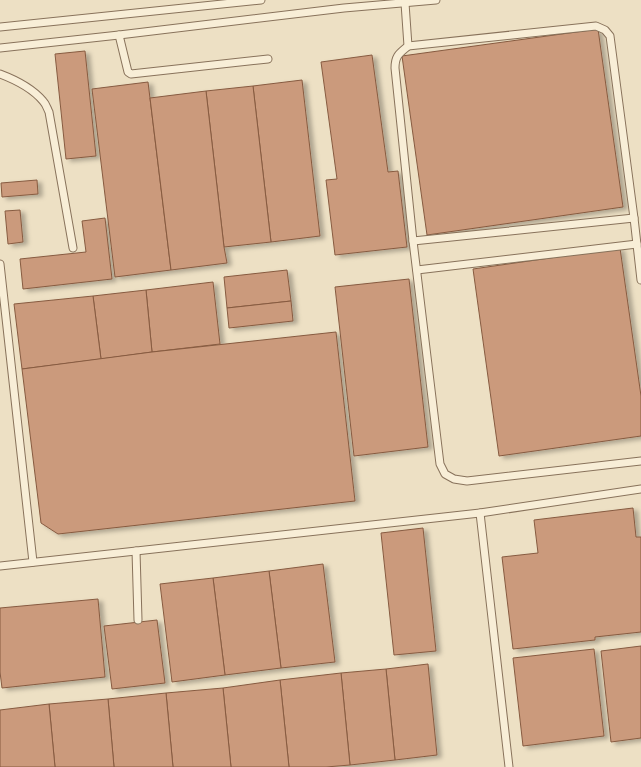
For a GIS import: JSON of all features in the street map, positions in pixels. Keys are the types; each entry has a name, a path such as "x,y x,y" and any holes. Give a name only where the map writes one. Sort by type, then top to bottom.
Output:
{"lane":[{"path":"0,27 261,0"},
{"path":"343,0 344,8"},
{"path":"0,48 344,8 436,0"},
{"path":"405,3 408,46"},
{"path":"641,280 610,36 605,30 596,26 408,46 398,55 395,61 395,68 413,241 440,464 445,474 454,479 467,481 641,461"},
{"path":"119,35 128,72 132,74 268,58"},
{"path":"0,74 16,80 32,91 44,102 49,112 74,248"},
{"path":"413,241 634,218"},
{"path":"417,270 637,244"},
{"path":"0,264 33,562"},
{"path":"0,566 480,513 641,489"},
{"path":"480,513 509,767"},
{"path":"136,551 138,620"}],"building":[{"path":"598,29 623,207 427,235 402,56"},
{"path":"85,51 96,156 66,159 55,54"},
{"path":"372,55 388,172 398,171 407,247 335,255 326,180 337,179 321,62"},
{"path":"302,80 320,236 271,242 253,86"},
{"path":"148,82 171,270 115,277 92,89"},
{"path":"253,86 271,242 224,247 206,91"},
{"path":"206,91 227,263 171,270 150,98"},
{"path":"37,180 38,194 2,197 1,183"},
{"path":"20,210 23,242 8,244 5,211"},
{"path":"105,218 112,279 23,289 20,259 86,252 82,221"},
{"path":"620,248 641,396 641,436 499,456 473,269"},
{"path":"287,270 291,301 227,308 224,277"},
{"path":"409,279 428,447 354,456 335,287"},
{"path":"213,282 220,344 152,352 146,290"},
{"path":"146,290 152,352 101,359 93,296"},
{"path":"93,296 101,359 22,369 14,304"},
{"path":"291,301 293,321 229,328 227,308"},
{"path":"336,332 355,501 58,534 41,523 22,369 152,352"},
{"path":"633,508 636,537 641,537 641,632 595,637 595,640 513,649 502,557 538,553 534,520"},
{"path":"423,528 436,651 394,655 381,533"},
{"path":"323,564 335,662 281,668 269,571"},
{"path":"269,571 281,668 225,675 213,578"},
{"path":"213,578 225,675 172,682 160,584"},
{"path":"98,599 105,677 2,688 0,672 0,608"},
{"path":"157,620 165,683 112,689 104,626"},
{"path":"641,646 641,738 611,742 601,651"},
{"path":"594,649 604,736 523,746 513,658"},
{"path":"428,664 437,755 395,760 386,669"},
{"path":"386,669 395,760 350,765 341,673"},
{"path":"341,673 350,765 326,767 289,767 280,680"},
{"path":"280,680 289,767 231,767 223,688"},
{"path":"223,688 231,767 173,767 166,693"},
{"path":"166,693 173,767 114,767 108,699"},
{"path":"108,699 114,767 55,767 49,704"},
{"path":"49,704 55,767 0,767 0,710"}]}
